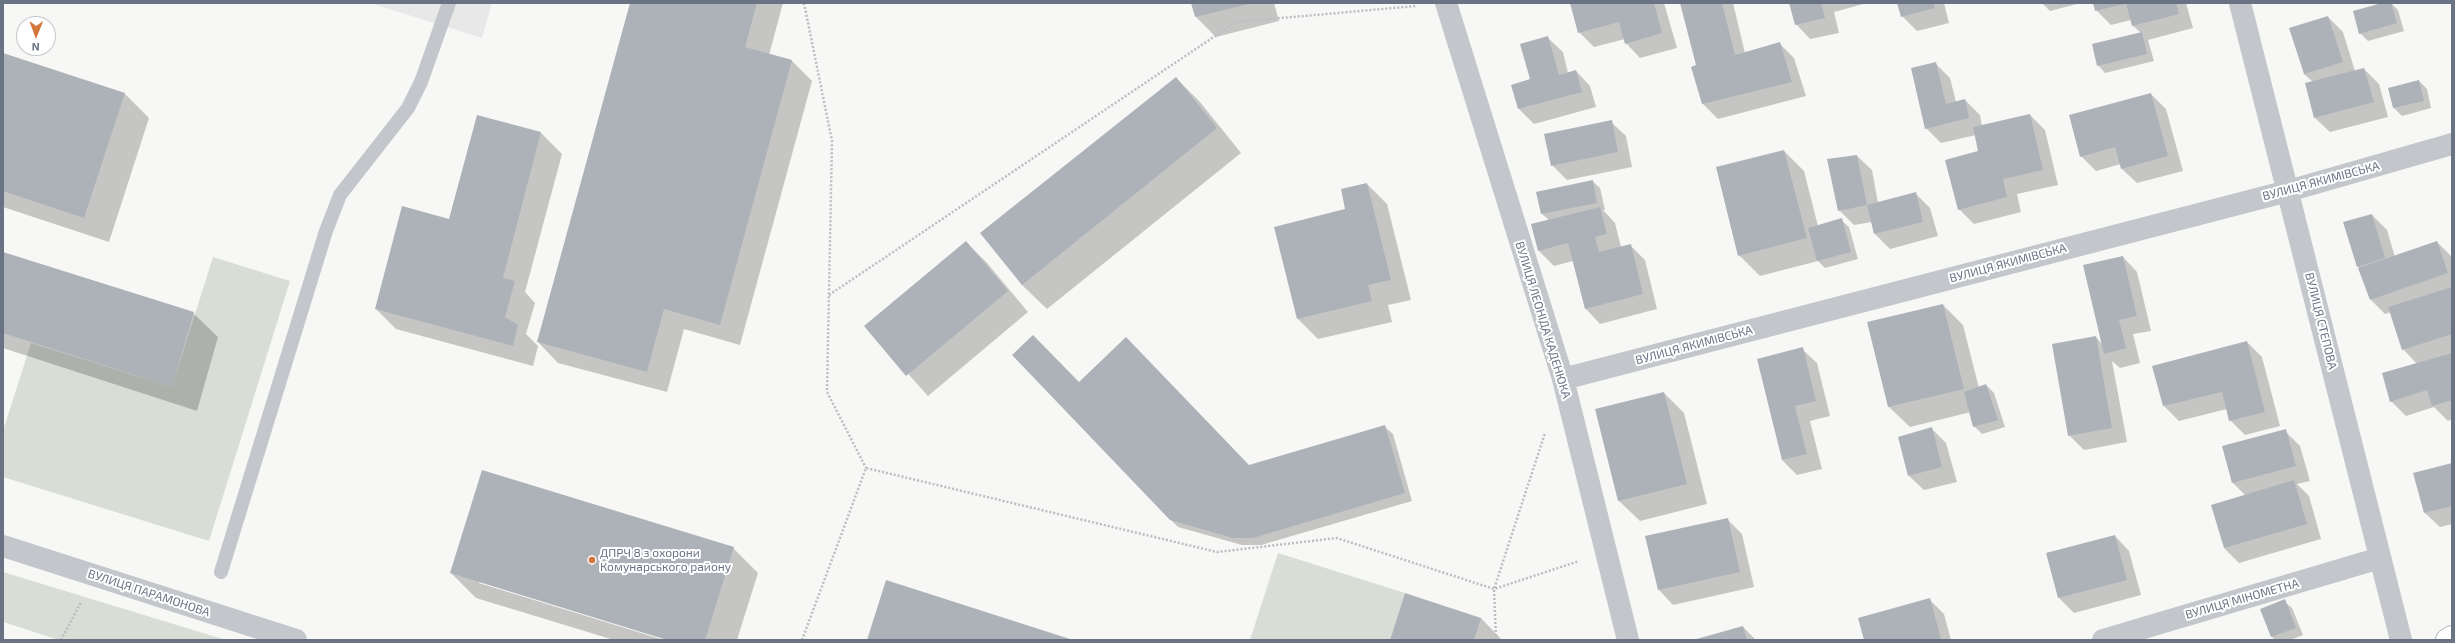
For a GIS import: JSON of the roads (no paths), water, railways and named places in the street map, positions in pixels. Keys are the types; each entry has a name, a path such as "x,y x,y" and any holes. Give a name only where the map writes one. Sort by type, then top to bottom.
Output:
{"main road":[{"path":"2447,640 2452,637"}],"street":[{"name":"ВУЛИЦЯ ЛЕОНІДА КАДЕНЮКА","path":"1446,3 1562,379 1628,640"},
{"name":"ВУЛИЦЯ СТЕПОВА","path":"2240,3 2400,640"},
{"name":"ВУЛИЦЯ ЯКИМІВСЬКА","path":"1562,379 2288,191 2452,144"},
{"name":"ВУЛИЦЯ ПАРАМОНОВА","path":"3,546 251,633 296,640"},
{"name":"ВУЛИЦЯ МІНОМЕТНА","path":"2103,640 2380,558"}],"lane":[{"path":"221,572 324,239 340,195 408,108 421,82 449,3"}],"place":[{"name":"ДПРЧ 8 з охорони Комунарського району","path":"592,560"}]}
